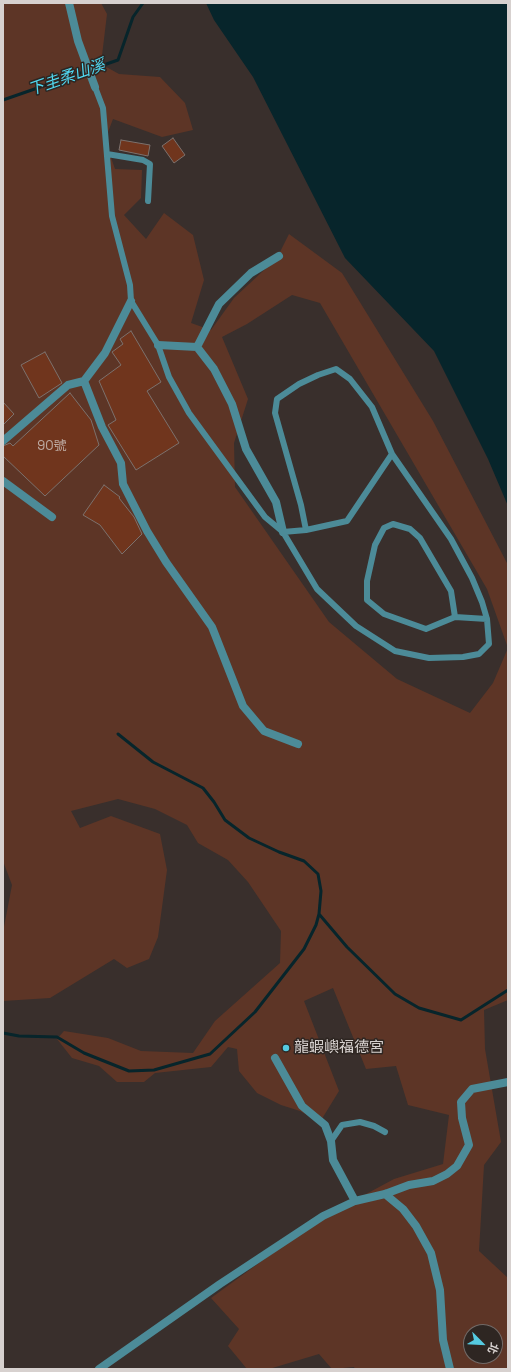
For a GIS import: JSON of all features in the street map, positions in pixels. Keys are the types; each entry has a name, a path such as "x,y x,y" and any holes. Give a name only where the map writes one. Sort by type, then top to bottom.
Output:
{"street":[{"path":"69,3 84,62 95,87"},
{"path":"197,347 219,304 251,273 280,256"},
{"path":"3,441 68,385 84,381 105,353 131,301"},
{"path":"158,345 197,347 214,369 232,404 246,449 276,502 283,532"},
{"path":"84,381 102,428 121,463 123,484 147,532 166,562 212,627 243,706 264,731 298,744"},
{"path":"3,481 52,517"},
{"path":"275,1058 302,1106 325,1125 331,1141 333,1160 355,1201"},
{"path":"98,1369 239,1271 323,1216 355,1201 385,1194 409,1185 433,1181 447,1174 457,1166 468,1144 462,1118 461,1102 472,1089 508,1082"},
{"path":"385,1194 402,1209 416,1226 431,1253 440,1290 443,1340 450,1369"}],"lane":[{"path":"95,87 103,108 112,216 130,285 131,301 158,345 169,377 189,413 265,517 283,532 317,589 356,626 395,651 429,658 463,657 479,654 489,644 488,619 472,578 451,539 392,454 372,407 350,379 336,369 318,375 299,384 277,399 275,413 301,505 306,530"},
{"path":"107,154 144,160 150,164 148,201"},
{"path":"283,532 306,530 347,520 392,454"},
{"path":"455,617 451,591 420,538 410,529 393,524 384,528 375,545 367,581 367,600 384,614 426,629 455,617 488,619"},
{"path":"331,1141 342,1125 360,1122 374,1126 385,1132"}],"shaded area":[{"path":"3,3 101,3 107,14 101,64 119,74 160,77 185,103 193,130 162,137 113,119 105,140 115,169 142,170 141,198 124,215 146,239 164,213 193,235 204,280 191,323 211,330 234,298 277,258 289,234 342,273 433,421 508,565 508,648 508,1000 484,1010 485,1049 501,1142 484,1165 479,1251 508,1278 508,1369 355,1369 354,1367 332,1369 319,1354 269,1369 247,1369 228,1346 239,1329 211,1298 307,1228 342,1207 394,1179 443,1164 449,1115 408,1105 396,1066 366,1069 333,988 304,1001 339,1091 320,1122 300,1111 281,1105 257,1093 239,1071 237,1049 228,1047 211,1067 155,1073 144,1082 117,1082 99,1066 72,1058 57,1039 64,1031 108,1038 141,1051 193,1053 215,1021 280,963 281,931 248,882 228,860 198,843 187,825 155,809 118,799 71,811 80,828 111,816 160,834 167,870 158,937 149,959 127,968 114,959 50,998 3,1001 3,932 12,885 3,861","holes":["292,295 320,303 487,589 508,648 493,683 470,713 397,679 329,622 235,487 234,443 248,399 222,337 247,324"]}],"water":[{"path":"206,3 508,3 508,506 488,459 434,351 345,258 253,77 214,20"}],"building":[{"path":"173,138 185,155 174,163 162,146"},
{"path":"121,140 150,145 148,156 119,150"},
{"path":"131,331 161,382 147,391 179,443 136,470 108,425 116,420 99,381 121,365 112,352 123,344 120,339"},
{"path":"45,352 62,383 39,398 21,365"},
{"path":"70,393 91,420 99,445 45,496 3,456 3,446 10,443 13,446"},
{"path":"3,402 14,414 3,425"},
{"path":"104,485 120,497 119,498 134,517 142,534 122,554 100,525 83,515"}],"waterway":[{"name":"下圭柔山溪","path":"3,100 118,60 133,17 143,3"},
{"path":"118,734 153,762 203,788 225,820 249,838 279,852 304,861 318,874 321,891 319,914 347,947 395,994 419,1008 461,1020 508,990"},
{"path":"3,1033 19,1036 57,1037 84,1053 129,1071 154,1070 210,1054 255,1012 304,949 316,925 319,914"}],"place":[{"name":"龍蝦嶼福德宮","path":"286,1048"}]}
